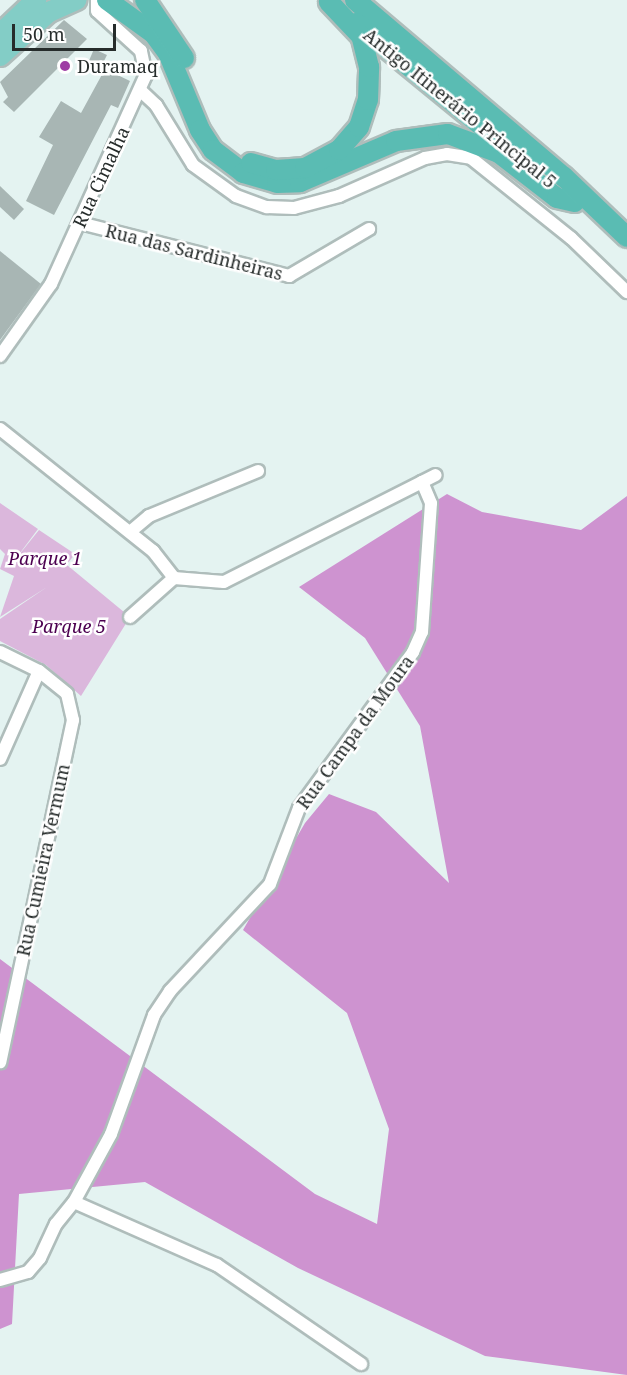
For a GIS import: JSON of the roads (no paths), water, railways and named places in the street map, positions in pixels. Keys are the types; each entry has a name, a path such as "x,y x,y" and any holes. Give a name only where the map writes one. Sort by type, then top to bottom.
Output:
{"highway":[{"path":"107,0 154,34 168,53 200,130 213,150 243,173 277,183 300,183 396,141 448,134 500,153 557,198 575,202"},
{"path":"145,0 172,35 209,121 227,146 262,168 291,171 324,160 351,139 369,100 369,67 361,36 328,1"},
{"name":"Antigo Itinerário Principal 5","path":"355,0 564,177 596,212 627,237"},
{"name":"Antigo Itinerário Principal 5","path":"328,1 575,202 596,212"}],"main road":[{"path":"0,34 36,0"},
{"path":"0,56 49,12 76,0"}],"street":[{"name":"Rua Cimalha","path":"0,356 51,284 141,91 146,75 141,51 97,11 98,0"},
{"path":"141,91 156,105 193,165 236,196 267,207 294,208 339,196 425,158 447,154 471,158 572,238 627,292"},
{"name":"Rua das Sardinheiras","path":"80,224 289,276 369,230"},
{"path":"0,429 130,532 174,578 224,582 436,475"},
{"path":"130,532 149,516 258,471"},
{"name":"Rua Campa da Moura","path":"0,1280 28,1272 74,1202 111,1134 154,1015 170,991 270,884 298,808 413,652 422,632 430,503 422,482"},
{"path":"130,617 174,578"},
{"name":"Rua Cumieira Vermum","path":"0,652 39,671 67,694 73,720 0,1062"},
{"path":"0,759 39,671"},
{"path":"74,1202 217,1265 361,1364"}],"place":[{"name":"Duramaq","path":"65,66"}],"park label":[{"name":"Parque 1","path":"45,558"},
{"name":"Parque 5","path":"69,626"}]}
